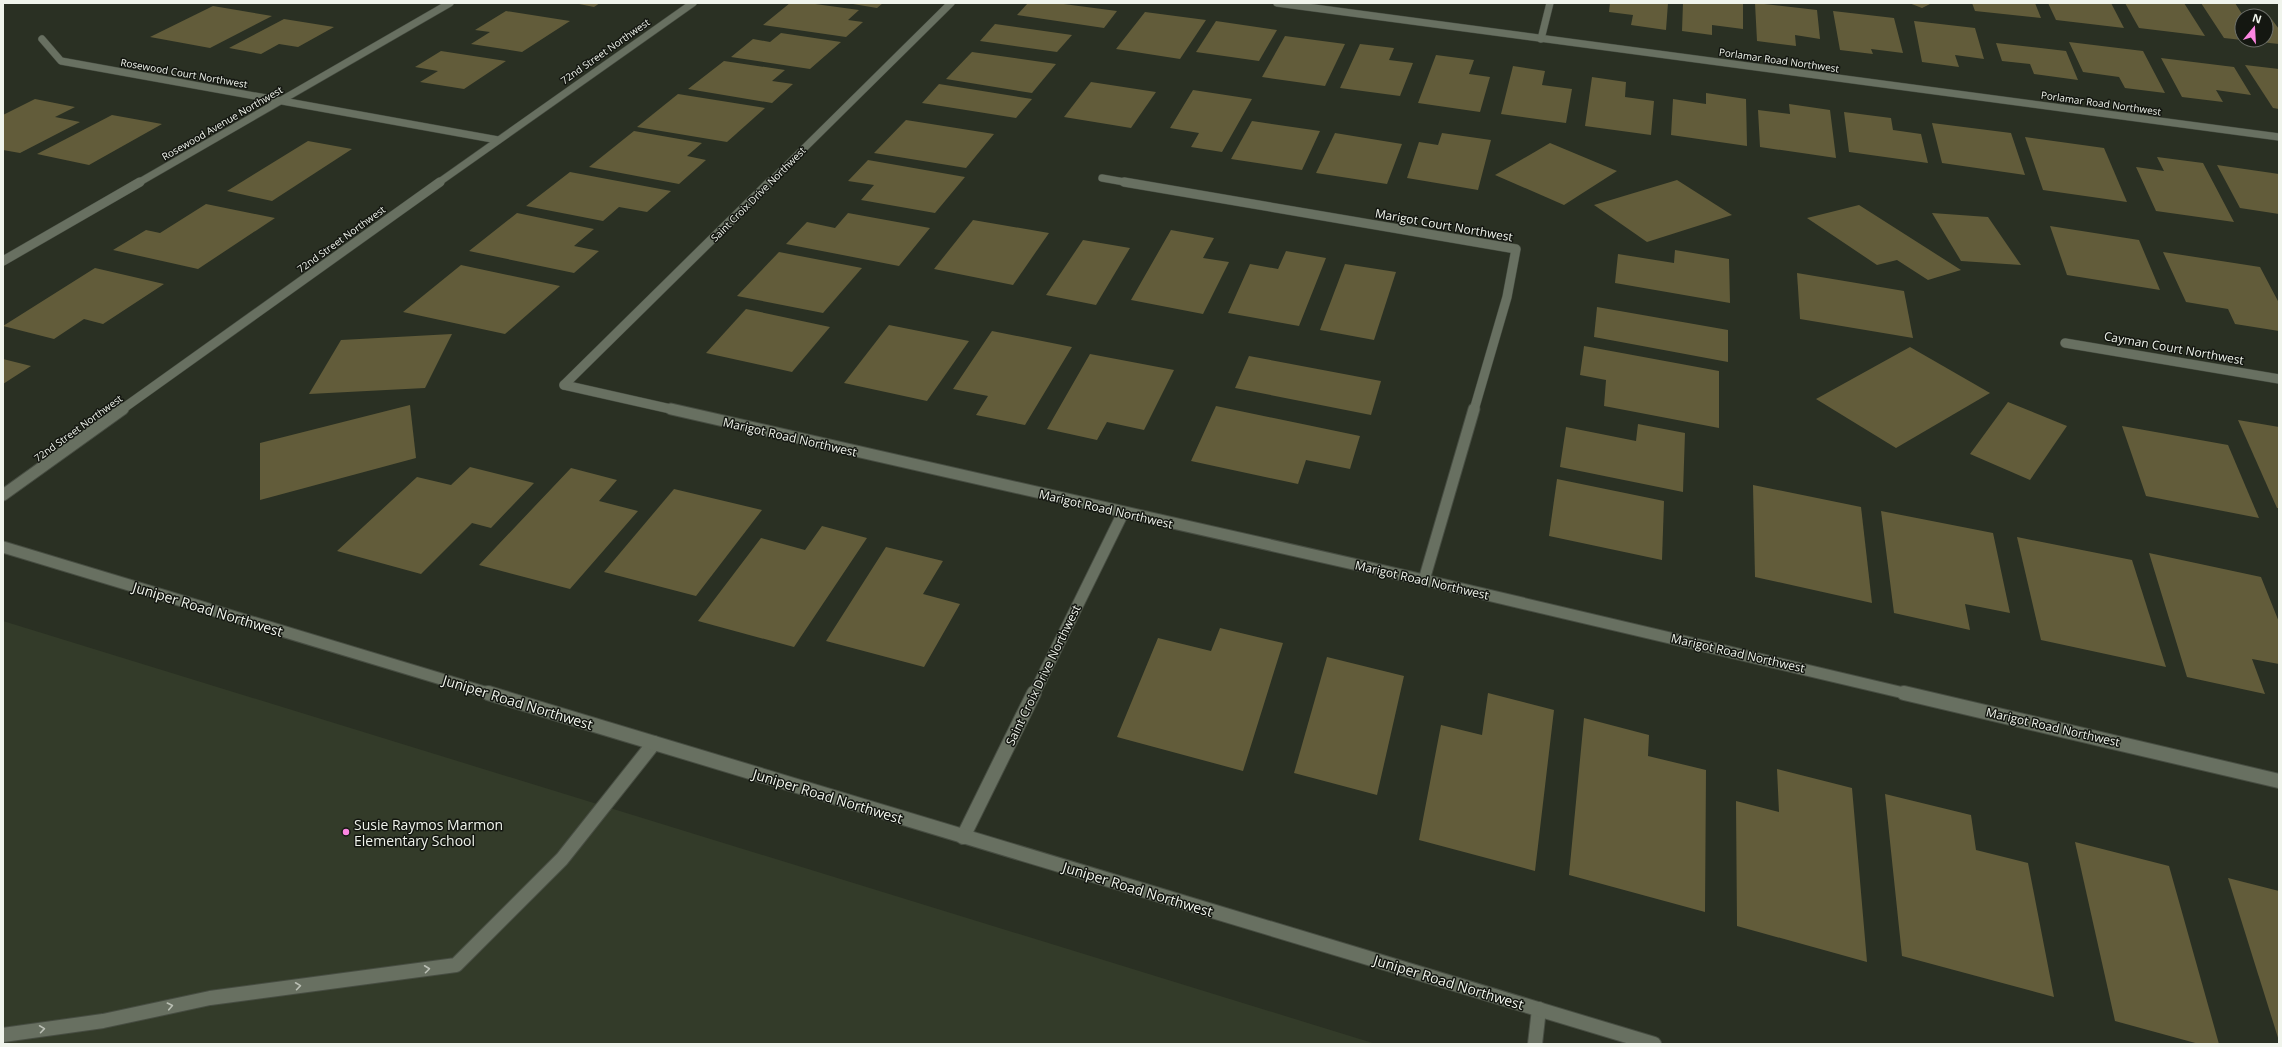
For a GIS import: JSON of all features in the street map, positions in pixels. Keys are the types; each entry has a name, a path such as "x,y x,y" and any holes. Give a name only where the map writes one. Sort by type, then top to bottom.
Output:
{"street":[{"name":"Rosewood Avenue Northwest","path":"3,261 450,3"},
{"name":"72nd Street Northwest","path":"3,495 498,140 693,3"},
{"name":"Saint Croix Drive Northwest","path":"564,385 951,3"},
{"name":"Porlamar Road Northwest","path":"1277,3 2279,137"},
{"path":"1540,39 1550,3"},
{"name":"Rosewood Court Northwest","path":"42,39 61,61 498,140"},
{"name":"Marigot Court Northwest","path":"1102,178 1516,249 1507,297 1424,580"},
{"name":"Cayman Court Northwest","path":"2065,343 2279,379"},
{"name":"Marigot Road Northwest","path":"564,385 1123,513 1424,580 2279,781"},
{"name":"Saint Croix Drive Northwest","path":"963,837 1123,513"},
{"name":"Juniper Road Northwest","path":"3,547 1654,1044"},
{"path":"3,1035 103,1021 210,998 456,965 562,859 654,743"},
{"path":"1535,1044 1539,1009"}],"shaded area":[{"name":"Susie Raymos Marmon Elementary School","path":"3,621 1376,1044 3,1044"}],"building":[{"path":"574,3 600,3 594,7"},
{"path":"790,3 808,3 859,10 848,20 863,22 846,37 763,25"},
{"path":"847,3 883,3 877,8"},
{"path":"1028,3 1056,3 1117,11 1104,28 1017,15"},
{"path":"1610,3 1668,3 1666,30 1631,25 1633,15 1609,12"},
{"path":"1683,3 1743,3 1743,29 1712,25 1712,35 1682,31"},
{"path":"1755,3 1817,10 1820,39 1795,35 1796,46 1757,41"},
{"path":"1909,3 1932,3 1922,8"},
{"path":"1972,3 2035,3 2041,18 1975,11"},
{"path":"2048,3 2111,3 2124,28 2056,20"},
{"path":"2125,3 2184,3 2205,36 2139,28"},
{"path":"2201,3 2235,3 2238,8 2234,8 2234,39 2224,38"},
{"path":"213,6 272,16 210,48 150,37"},
{"path":"506,11 570,21 522,52 471,44 490,32 475,30"},
{"path":"1833,11 1894,18 1903,53 1871,49 1873,54 1840,50"},
{"path":"1145,12 1206,20 1180,59 1116,49"},
{"path":"284,19 334,27 298,47 279,44 261,54 229,48"},
{"path":"1216,21 1277,30 1259,61 1196,52"},
{"path":"1914,21 1975,28 1984,59 1955,55 1959,67 1922,62"},
{"path":"2274,22 2279,29 2279,44 2274,43"},
{"path":"995,24 1072,35 1057,52 980,41"},
{"path":"781,33 841,42 810,69 731,57 753,39 770,42"},
{"path":"1285,36 1345,44 1325,86 1262,77"},
{"path":"2069,42 2143,51 2165,93 2125,88 2119,77 2083,72"},
{"path":"1996,43 2066,51 2078,80 2034,74 2030,64 2002,61"},
{"path":"1360,44 1394,48 1389,60 1413,63 1400,96 1340,88"},
{"path":"441,51 506,61 464,89 420,82 438,71 415,67"},
{"path":"972,52 1056,64 1032,93 946,79"},
{"path":"1436,55 1474,60 1469,74 1490,77 1480,112 1418,103"},
{"path":"2161,58 2234,67 2251,95 2216,90 2223,102 2182,97"},
{"path":"724,61 785,70 772,81 793,84 772,103 688,89"},
{"path":"2245,65 2279,69 2279,109 2273,108"},
{"path":"1513,66 1545,71 1542,85 1572,89 1566,123 1501,114"},
{"path":"1592,77 1626,82 1625,97 1654,101 1651,135 1585,126"},
{"path":"1091,82 1156,92 1131,128 1064,117"},
{"path":"939,84 1032,99 1016,118 922,103"},
{"path":"1193,90 1252,99 1222,152 1191,147 1199,133 1170,128"},
{"path":"1706,93 1746,99 1747,146 1671,135 1673,99 1706,104"},
{"path":"678,94 765,108 727,142 637,127"},
{"path":"35,99 75,107 55,117 80,122 20,153 3,150 3,115"},
{"path":"1789,104 1830,110 1836,158 1760,147 1758,110 1790,114"},
{"path":"1844,112 1891,118 1893,130 1921,134 1928,163 1849,152"},
{"path":"112,115 162,124 89,165 37,154"},
{"path":"906,120 994,134 966,168 874,153"},
{"path":"1252,121 1320,131 1302,170 1231,159"},
{"path":"1932,123 2011,133 2025,175 1942,163"},
{"path":"634,131 702,143 687,156 706,160 679,184 589,167"},
{"path":"1335,133 1402,144 1387,184 1316,173"},
{"path":"1442,133 1491,140 1478,190 1407,178 1419,142 1438,145"},
{"path":"2025,137 2104,148 2127,202 2043,190"},
{"path":"308,141 352,149 272,201 227,191"},
{"path":"1550,143 1617,171 1564,205 1495,175"},
{"path":"2157,157 2203,163 2234,222 2156,211 2136,167 2164,171"},
{"path":"868,160 965,177 935,213 861,200 874,185 848,181"},
{"path":"2217,165 2279,174 2279,214 2240,208"},
{"path":"570,172 671,191 647,212 619,207 603,221 526,206"},
{"path":"1677,180 1732,215 1647,242 1594,205"},
{"path":"206,204 275,218 198,269 113,250 146,230 160,233"},
{"path":"1859,205 1961,270 1928,280 1897,260 1877,265 1807,218"},
{"path":"517,213 594,229 574,246 599,251 574,273 469,251"},
{"path":"848,213 930,228 899,266 786,244 807,222 835,228"},
{"path":"1932,213 1988,217 2021,265 1961,261"},
{"path":"973,220 1049,233 1013,285 934,269"},
{"path":"2050,226 2139,240 2160,290 2067,275"},
{"path":"1171,230 1214,238 1203,258 1229,262 1203,314 1131,300"},
{"path":"1083,240 1130,248 1096,305 1046,295"},
{"path":"1675,250 1729,259 1730,303 1615,283 1618,254 1674,263"},
{"path":"1286,251 1326,258 1299,326 1228,313 1250,264 1278,269"},
{"path":"779,252 862,268 823,313 737,296"},
{"path":"2163,252 2260,267 2279,303 2279,331 2235,324 2228,309 2186,302"},
{"path":"1345,264 1396,272 1374,340 1320,330"},
{"path":"461,265 560,286 505,334 403,312"},
{"path":"95,268 164,284 103,324 84,319 54,339 3,326"},
{"path":"1797,273 1904,291 1913,338 1800,319"},
{"path":"1597,307 1728,330 1728,362 1594,337"},
{"path":"746,309 830,327 792,372 706,353"},
{"path":"889,325 969,341 927,401 844,383"},
{"path":"992,331 1072,347 1025,425 976,415 988,396 953,389"},
{"path":"452,334 425,388 309,394 341,340"},
{"path":"1584,346 1719,371 1719,428 1604,406 1606,380 1580,375"},
{"path":"1910,347 1990,393 1896,448 1816,399"},
{"path":"1090,354 1174,370 1144,430 1107,422 1097,440 1047,429"},
{"path":"1249,356 1381,381 1371,415 1235,388"},
{"path":"3,359 31,366 3,384"},
{"path":"2008,402 2067,426 2030,480 1970,454"},
{"path":"410,405 416,458 260,500 260,443"},
{"path":"1216,406 1360,436 1350,469 1306,460 1298,484 1191,461"},
{"path":"2238,420 2279,427 2279,508 2277,508"},
{"path":"1638,424 1685,433 1683,492 1560,467 1566,427 1636,441"},
{"path":"2122,426 2228,445 2259,518 2146,496"},
{"path":"470,467 534,483 491,528 472,523 421,574 337,551 417,477 451,485"},
{"path":"571,468 617,480 599,501 638,511 570,589 479,565"},
{"path":"1557,479 1664,501 1662,560 1549,536"},
{"path":"1753,485 1861,507 1872,603 1755,577"},
{"path":"674,489 762,510 696,596 604,572"},
{"path":"1881,511 1993,533 2010,613 1965,604 1970,630 1894,613"},
{"path":"822,526 867,538 794,647 698,621 761,538 805,550"},
{"path":"2017,537 2132,560 2166,667 2041,640"},
{"path":"886,547 943,561 923,594 960,604 924,667 826,641"},
{"path":"2149,553 2261,577 2279,622 2279,664 2252,659 2265,694 2187,677"},
{"path":"1220,628 1283,643 1243,771 1117,737 1158,638 1211,651"},
{"path":"1327,657 1404,676 1377,795 1294,773"},
{"path":"1488,693 1554,710 1535,871 1419,840 1441,725 1482,735"},
{"path":"1584,718 1649,735 1648,756 1706,770 1705,912 1569,875"},
{"path":"1777,769 1852,788 1867,962 1737,926 1736,801 1779,812"},
{"path":"1885,794 1971,815 1976,850 2028,863 2054,997 1902,956"},
{"path":"2075,842 2169,866 2219,1044 2199,1044 2115,1021"},
{"path":"2228,878 2279,891 2279,1041"}],"place":[{"name":"Susie Raymos Marmon Elementary School","path":"346,832"}]}
